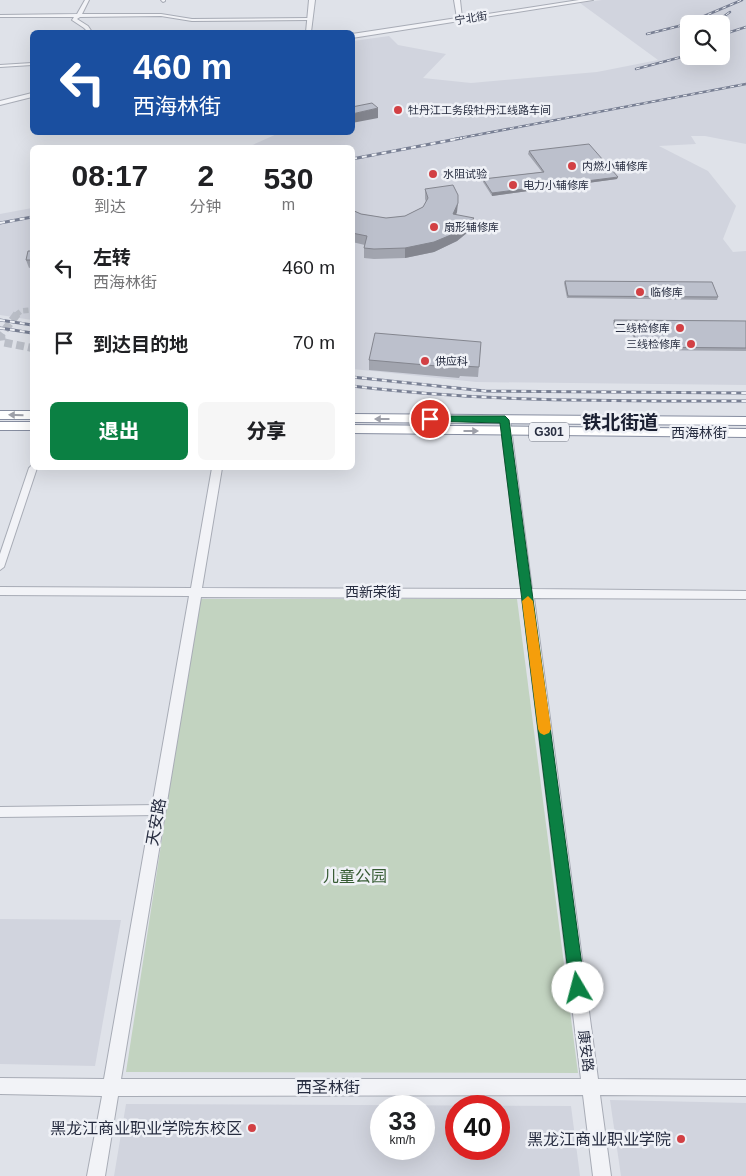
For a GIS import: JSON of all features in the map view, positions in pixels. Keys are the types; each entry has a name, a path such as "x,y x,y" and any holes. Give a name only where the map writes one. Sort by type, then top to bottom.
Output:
{"highway":[{"path":"0,415 30,415"},
{"name":"西海林街","path":"355,418 746,433"},
{"name":"西海林街","path":"355,430 746,421"},
{"path":"0,426 30,426"}],"street":[{"path":"87,0 79,15 74,19 88,30"},
{"path":"308,30 312,0"},
{"path":"457,0 460,20"},
{"name":"宁北街","path":"355,36 590,0"},
{"path":"0,16 161,15 192,20 309,19"},
{"path":"0,66 30,64"},
{"path":"0,103 30,96"},
{"name":"康安路","path":"505,425 602,1176"},
{"path":"0,567 32,470"},
{"name":"天安路","path":"96,1176 217,470"},
{"name":"西新荣街","path":"0,591 526,592 746,595"},
{"path":"0,812 158,810"},
{"name":"西圣林街","path":"0,1086 111,1088 590,1086 746,1088"}],"shaded area":[{"path":"602,0 746,0 746,144 705,136 691,136 696,144 659,146 708,171 736,206 723,239 733,252 746,251 746,385 476,382 355,369 355,145 253,145 275,135 355,135 355,41 389,36 398,45 446,54 423,78 471,83 597,72 658,60 580,3"},
{"path":"30,208 30,320 0,315 0,214"},
{"path":"0,919 121,920 95,1066 0,1064"},
{"name":"黑龙江商业职业学院","path":"610,1100 746,1103 746,1176 621,1176"},
{"name":"黑龙江商业职业学院东校区","path":"126,1104 370,1105 370,1160 435,1160 435,1105 445,1105 445,1160 510,1160 510,1106 571,1106 580,1176 114,1176"}],"green space":[{"name":"儿童公园","path":"199,599 517,599 578,1073 126,1072"}],"building":[{"path":"372,103 378,108 355,113 355,106"},
{"name":"内燃小辅修库","path":"589,144 618,177 492,193 483,179 544,172 529,151"},
{"name":"扇形辅修库","path":"453,185 458,195 458,203 453,214 474,218 458,232 434,242 405,248 364,248 367,236 355,234 355,211 386,218 405,216 423,207 428,198 425,189"},
{"path":"28,251 30,251 30,260 26,260"},
{"name":"临修库","path":"565,281 712,282 718,297 568,296"},
{"path":"614,320 746,321 746,348 638,347 633,331 617,330"},
{"path":"375,333 481,342 479,367 461,366 460,368 369,360"}],"tunnel":[{"path":"17,315 21,311 30,310"},
{"path":"17,315 1,335 2,342 30,348"}],"railway":[{"path":"647,34 683,25 742,0"},
{"path":"726,15 730,12"},
{"path":"730,32 746,27"},
{"path":"636,69 680,57"},
{"path":"455,139 746,84"},
{"path":"355,158 462,138"},
{"path":"0,223 30,217"},
{"path":"0,320 30,325"},
{"path":"0,328 30,333"},
{"path":"355,377 485,391 746,393"},
{"path":"355,386 450,395 549,400 746,401"}],"slow traffic":[{"path":"528,601 544,729"}],"place":[{"name":"牡丹江工务段牡丹江线路车间","path":"398,110"},
{"name":"内燃小辅修库","path":"572,166"},
{"name":"水阻试验","path":"433,174"},
{"name":"电力小辅修库","path":"513,185"},
{"name":"扇形辅修库","path":"434,227"},
{"name":"临修库","path":"640,292"},
{"name":"二线检修库","path":"680,328"},
{"name":"三线检修库","path":"691,344"},
{"name":"供应科","path":"425,361"},
{"name":"黑龙江商业职业学院东校区","path":"252,1128"},
{"name":"黑龙江商业职业学院","path":"681,1139"}],"district":[{"name":"铁北街道","path":"620,422"}],"route":[{"path":"430,419 505,420 578,988"}]}
